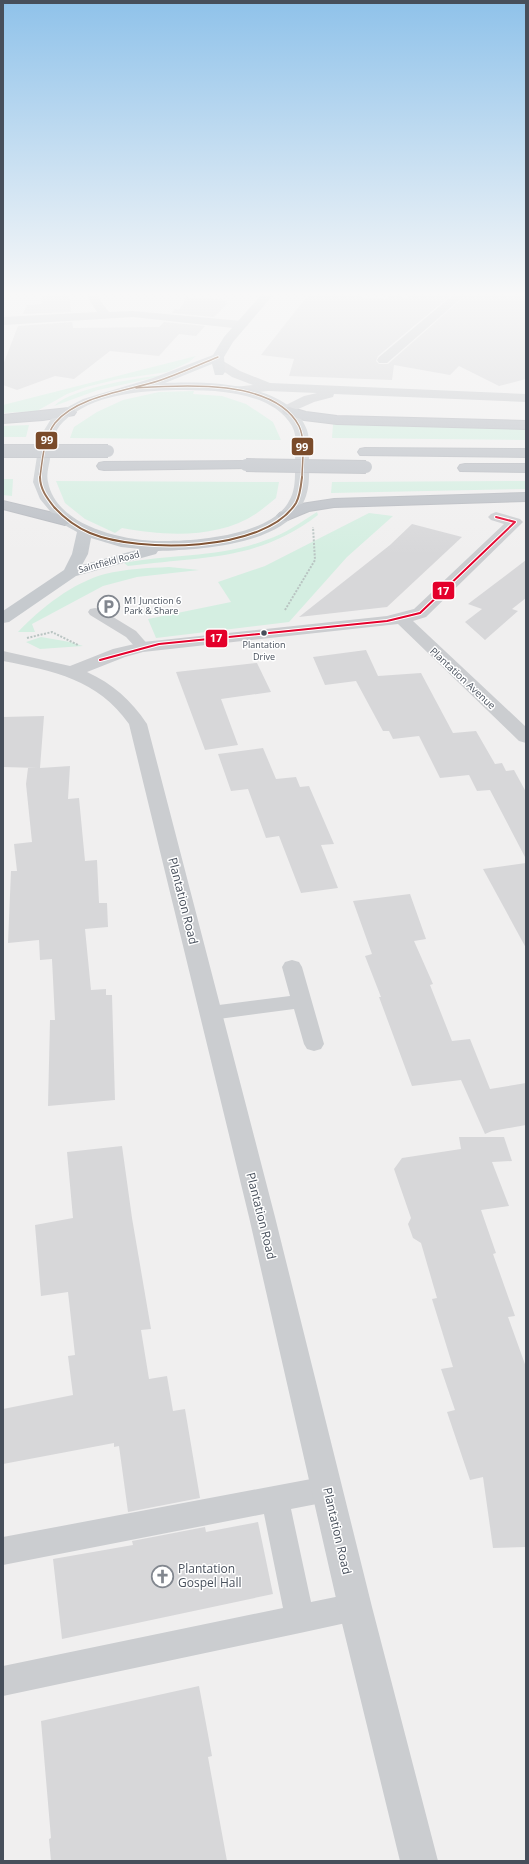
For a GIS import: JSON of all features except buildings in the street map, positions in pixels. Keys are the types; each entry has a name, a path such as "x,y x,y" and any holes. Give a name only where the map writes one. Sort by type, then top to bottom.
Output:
{"highway":[{"path":"288,410 304,416 337,420 526,425"},
{"path":"3,419 43,416 69,412"},
{"path":"3,451 123,451"},
{"path":"287,451 318,451"},
{"path":"350,452 526,453"},
{"path":"89,466 246,465 382,467"},
{"path":"26,466 58,466"},
{"path":"454,468 526,468"},
{"path":"285,516 306,507 334,503 526,497"},
{"path":"3,504 65,520"}],"main road":[{"path":"154,382 87,401 58,420 46,440 40,481 52,508 65,520 84,532 123,543 172,546 204,544 240,538 268,528 295,507 300,498 302,485 302,434 298,424 288,410 271,401 236,389 224,382"},
{"path":"136,388 188,385 236,389"},
{"name":"Saintfield Road","path":"70,573 80,554 84,532"},
{"name":"Saintfield Road","path":"3,618 70,573 114,560 172,546"}],"street":[{"path":"257,382 268,386"},
{"path":"236,389 268,386 526,398"},
{"path":"288,410 316,397 363,391"},
{"path":"73,671 119,653 143,647 402,619 420,613 514,522 496,517"},
{"name":"Plantation Avenue","path":"402,619 526,737"},
{"name":"Plantation Road","path":"3,656 73,671 92,680 108,690 123,703 138,724 211,1013 355,1607 419,1861"}],"lane":[{"path":"95,612 131,634 143,647"},
{"path":"292,967 314,1044"},
{"path":"211,1013 302,1001"},
{"path":"3,1551 327,1489"},
{"path":"275,1499 300,1619"},
{"path":"3,1681 355,1607"}],"path":[{"path":"284,613 315,560 313,521"},
{"path":"22,639 52,632 83,647"}],"green space":[{"path":"94,382 107,382 67,394 37,411 3,413 3,405"},
{"path":"118,382 135,382 98,390 54,406 63,399 76,393"},
{"path":"194,391 193,394 222,396 246,404 273,422 281,440 70,438 74,427 97,412 123,400 159,392"},
{"path":"333,424 526,429 526,440 332,438"},
{"path":"29,425 26,437 3,437 3,426"},
{"path":"3,479 13,479 12,496 3,495"},
{"path":"56,481 279,482 276,498 257,513 242,521 209,531 174,534 122,528 115,533 85,519 65,503"},
{"path":"526,481 526,489 331,493 332,482"},
{"path":"317,512 318,515 295,530 273,541 250,549 204,558 128,566 124,563 213,553 249,546 293,528"},
{"path":"369,513 393,516 347,557 289,622 156,638 148,619 231,602 218,582 265,566"},
{"path":"169,567 199,570 137,577 103,586 32,624 35,632 18,632 47,605 81,583 105,574 121,571"},
{"path":"41,637 83,646 40,649 26,642"}],"transit line":[{"name":"99","path":"136,388 176,386 224,388 248,392 269,399 286,410 298,425 302,439 301,489 292,509 278,521 255,533 225,541 191,546 156,546 121,542 90,533 65,519 47,499 40,482 47,438 52,427 60,418 78,406 97,398 154,382"},
{"name":"17","path":"100,660 143,647 159,644 387,621 412,616 420,613 515,522 496,517"}],"place":[{"name":"M1 Junction 6 Park & Share","path":"109,606"},
{"name":"Plantation Drive","path":"264,633"},
{"name":"Plantation Gospel Hall","path":"162,1576"}]}
